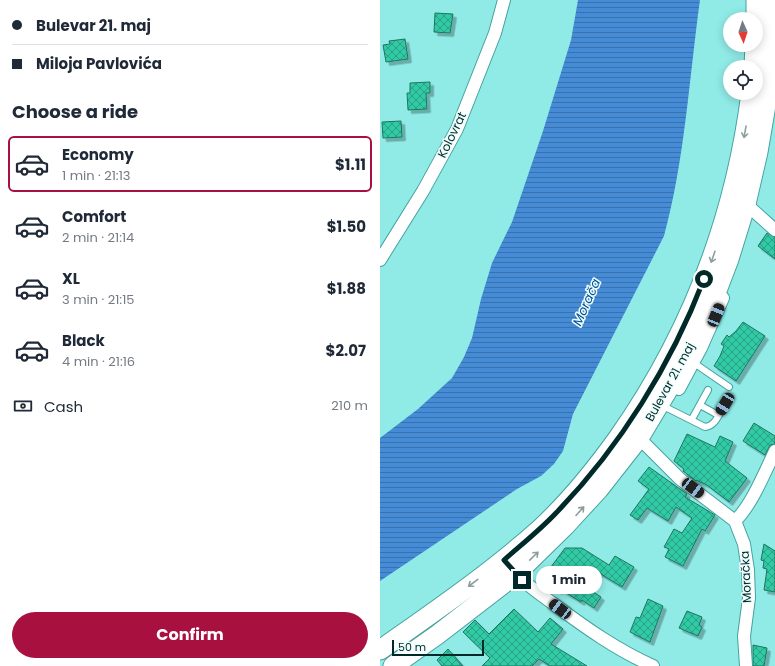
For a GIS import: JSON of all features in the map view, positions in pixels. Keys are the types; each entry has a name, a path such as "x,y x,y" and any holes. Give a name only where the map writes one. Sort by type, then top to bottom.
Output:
{"main road":[{"name":"Bulevar 21. maj","path":"756,0 756,12"},
{"name":"Bulevar 21. maj","path":"763,32 770,0"},
{"name":"Bulevar 21. maj","path":"393,666 437,635 516,574 585,505 639,438 649,419 669,388 689,350 716,293 749,207 766,99 762,52"},
{"name":"Bulevar 21. maj","path":"380,650 504,560 541,528 586,479 613,445 635,413 670,354 699,293 720,237 745,134 749,100"}],"street":[{"name":"Kolovrat","path":"380,260 423,191 457,129 495,33 504,0"},
{"path":"649,419 657,416 666,408 694,363 710,331 727,289 749,207 775,230"},
{"path":"639,438 680,478 736,521 743,512 775,452"},
{"name":"Moračka","path":"736,521 744,544 748,570 749,598 744,636 746,666"},
{"path":"504,560 516,574 533,589 578,622 612,645 653,666"}],"lane":[{"path":"694,363 729,387"},
{"path":"692,419 708,390"},
{"path":"700,404 718,415"},
{"path":"666,408 692,419 705,427 713,424 725,404"}],"water":[{"name":"Morača","path":"578,0 700,0 682,148 664,236 573,414 563,451 554,464 541,476 517,489 380,581 380,438 418,409 452,378 464,357 472,338 481,299 492,263 512,222 543,131 571,40"}],"building":[{"path":"435,13 453,14 450,33 434,32"},
{"path":"405,39 408,59 386,62 383,45 390,44 389,41"},
{"path":"430,82 430,93 426,93 427,109 408,110 407,93 410,93 410,83"},
{"path":"401,121 402,137 383,138 382,122"},
{"path":"767,233 775,237 775,259 758,246"},
{"path":"743,322 765,336 736,381 714,366 724,346 721,344 727,335 729,337"},
{"path":"754,423 775,436 775,444 770,445 765,455 743,441"},
{"path":"687,434 715,447 720,436 733,442 725,461 747,478 729,502 707,485 696,481 683,471 684,469 674,461"},
{"path":"649,467 687,494 685,497 715,515 705,531 702,529 683,566 665,557 669,549 664,547 674,529 682,533 692,518 676,507 668,521 647,508 638,520 630,515 649,489 638,481"},
{"path":"764,544 775,551 775,592 764,590 767,569 763,568 764,561 761,560"},
{"path":"565,548 582,548 609,565 615,556 634,567 622,587 599,573 589,589 601,597 594,608 560,589 559,591 542,579"},
{"path":"648,599 663,606 650,642 630,632 636,617 640,618"},
{"path":"514,609 538,632 550,618 563,629 551,644 587,666 550,666 539,659 532,666 482,666 490,658 463,632 475,620 489,634"},
{"path":"687,611 702,617 699,625 702,627 698,636 679,628"},
{"path":"753,645 767,648 764,666 753,666"},
{"path":"448,649 463,666 442,666 437,660"}],"route":[{"path":"522,580 504,560 556,513 613,445 635,413 670,354 688,318 704,279"}]}
